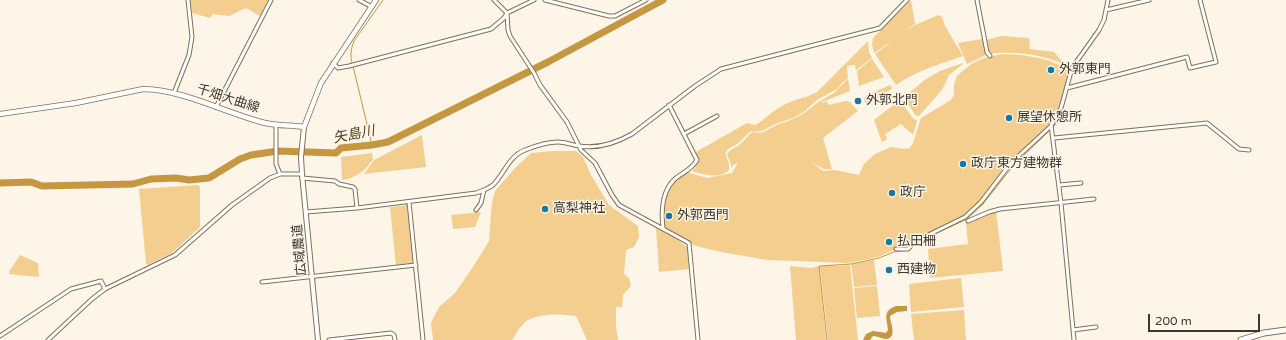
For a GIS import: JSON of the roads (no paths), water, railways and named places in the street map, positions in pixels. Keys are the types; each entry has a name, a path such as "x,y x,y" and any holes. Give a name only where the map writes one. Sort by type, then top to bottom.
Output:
{"main road":[{"path":"304,127 321,83 376,0"},
{"name":"千畑大曲線","path":"0,114 76,103 143,89 152,89 174,94 265,123 304,127"},
{"path":"1241,340 1264,333 1286,330"}],"street":[{"path":"174,94 189,55 192,37 188,0"},
{"path":"216,107 271,0"},
{"path":"358,0 372,7"},
{"path":"494,0 507,13 508,30 510,36 528,63 540,85 567,122 581,150 595,162 612,195 619,205 689,243 698,340"},
{"path":"333,63 338,68 355,65 491,29 504,18 507,13 534,0"},
{"path":"545,0 609,16 615,16 646,0"},
{"path":"306,212 357,208 476,193 494,184 511,160 523,150 548,143 559,142 580,147 600,146 623,139 721,69 880,28 907,0"},
{"path":"977,0 987,52 990,56"},
{"path":"896,249 908,249 916,241 965,217 981,202 1011,163 1028,149 1052,125 1060,108 1072,68 1099,30 1108,0"},
{"path":"1106,10 1149,0"},
{"path":"1067,88 1187,57 1190,68 1216,62 1200,0"},
{"path":"663,228 662,219 666,192 674,179 690,168 697,160 669,105"},
{"path":"684,134 717,116"},
{"path":"1054,138 1207,123 1239,149 1249,150"},
{"path":"276,125 276,164 280,174"},
{"path":"1052,125 1074,340"},
{"name":"広域農道","path":"304,127 301,157 302,176 318,340"},
{"path":"48,340 92,299 105,289 175,254 232,205 270,178 280,174 335,181 339,184 355,189 357,208"},
{"path":"1059,185 1081,183"},
{"path":"476,210 481,203 484,190"},
{"path":"968,221 1000,209 1094,199"},
{"path":"409,202 424,340"},
{"path":"262,282 416,265"},
{"path":"0,336 71,289 101,281 105,289"},
{"path":"1073,330 1096,327"},
{"path":"329,340 391,333 394,335 395,340"}],"waterway":[{"path":"352,63 351,52 354,41 383,0"},
{"name":"矢島川","path":"0,183 31,182 42,186 133,184 151,179 176,178 189,180 209,178 240,159 251,155 278,151 336,153 341,148 388,142 548,62 663,0"},
{"path":"353,66 372,145"},
{"path":"1052,128 1056,124"},
{"path":"926,238 967,219 983,204 1013,166 1050,130"},
{"path":"827,340 819,266 851,264 879,258 894,252 908,250 920,241"}],"place":[{"name":"外郭東門","path":"1051,70"},
{"name":"外郭北門","path":"858,101"},
{"name":"展望休憩所","path":"1009,118"},
{"name":"政庁東方建物群","path":"963,164"},
{"name":"政庁","path":"892,193"},
{"name":"高梨神社","path":"545,209"},
{"name":"外郭西門","path":"669,216"},
{"name":"払田柵","path":"889,242"},
{"name":"西建物","path":"889,270"}]}
